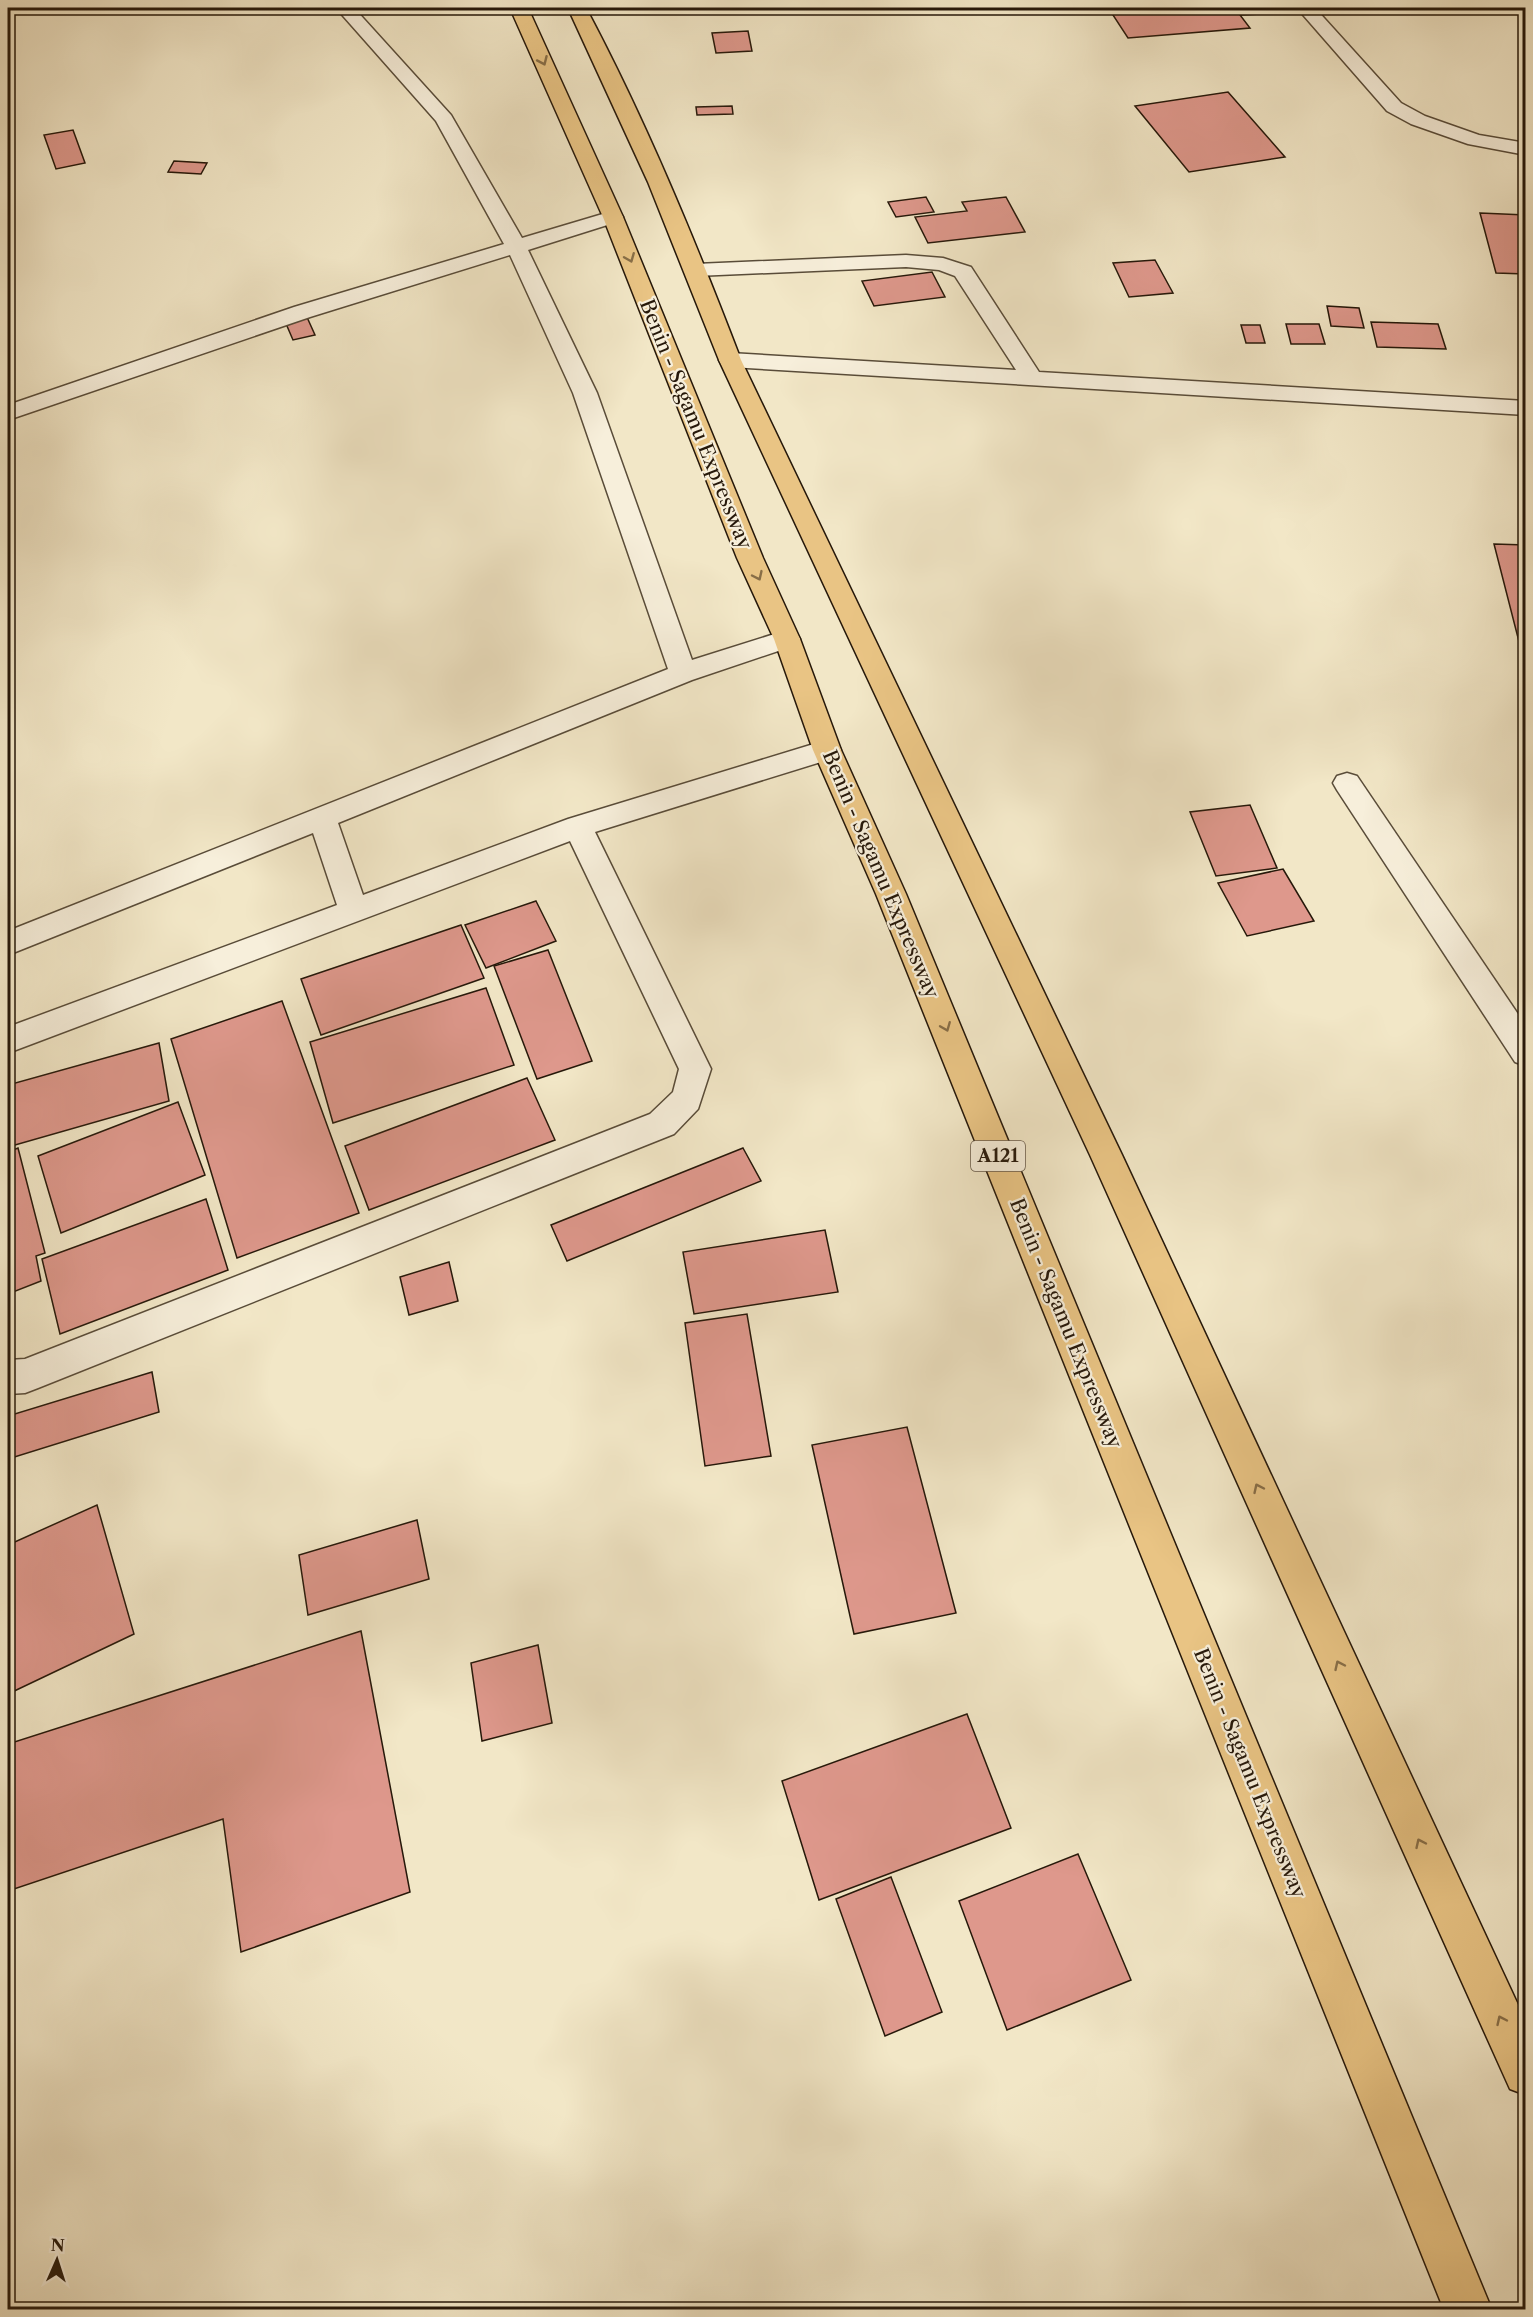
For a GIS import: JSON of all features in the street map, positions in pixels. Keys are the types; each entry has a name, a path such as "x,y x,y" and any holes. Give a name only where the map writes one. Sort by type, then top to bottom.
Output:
{"highway":[{"name":"Benin - Sagamu Expressway","path":"519,8 613,217 750,558 787,639 827,750 891,894 1468,2310"},
{"path":"577,8 619,91 696,270 730,360 1106,1155 1526,2073"}],"street":[{"path":"345,8 444,119 516,246 585,393 683,673"},
{"path":"1306,8 1394,107 1418,120 1475,140 1526,148"},
{"path":"8,413 302,312 613,217"},
{"path":"696,270 906,261 944,264 963,272 1032,378"},
{"path":"730,360 1526,408"},
{"path":"8,943 683,673 787,639"},
{"path":"8,1040 578,827 827,750"},
{"path":"1347,783 1526,1053"},
{"path":"322,817 353,910"},
{"path":"8,1377 25,1376 662,1124 687,1100 695,1069 578,827"}],"building":[{"path":"1257,8 1261,14 1240,15 1250,28 1128,38 1109,9"},
{"path":"748,31 752,51 716,53 712,33"},
{"path":"1228,92 1285,157 1189,172 1135,106"},
{"path":"732,106 733,114 697,115 696,107"},
{"path":"73,130 85,163 56,169 44,135"},
{"path":"174,161 207,163 201,174 168,172"},
{"path":"926,197 934,212 896,217 888,202"},
{"path":"1006,197 1025,232 928,243 915,217 967,211 962,202"},
{"path":"1480,213 1526,215 1526,274 1496,273"},
{"path":"1155,260 1173,293 1129,297 1113,263"},
{"path":"932,272 945,297 874,306 862,281"},
{"path":"1327,306 1359,308 1364,328 1331,326"},
{"path":"306,315 315,335 293,340 284,319"},
{"path":"1371,322 1438,324 1446,349 1377,347"},
{"path":"1286,324 1319,324 1325,344 1291,344"},
{"path":"1241,325 1260,325 1265,343 1246,343"},
{"path":"1494,544 1526,545 1526,669"},
{"path":"1250,805 1277,868 1216,876 1190,812"},
{"path":"1283,869 1314,921 1247,936 1218,883"},
{"path":"536,901 556,941 486,968 465,925"},
{"path":"461,925 484,978 321,1035 301,979"},
{"path":"548,950 592,1061 537,1079 494,966"},
{"path":"486,988 514,1065 333,1123 310,1042"},
{"path":"282,1001 359,1213 237,1258 171,1039"},
{"path":"159,1043 169,1101 8,1147 8,1085"},
{"path":"527,1078 555,1140 369,1210 345,1146"},
{"path":"178,1102 205,1175 61,1233 38,1156"},
{"path":"18,1148 45,1253 36,1256 41,1281 8,1294 8,1152"},
{"path":"743,1148 761,1181 567,1261 551,1225"},
{"path":"206,1199 228,1270 60,1334 42,1259"},
{"path":"825,1230 838,1292 694,1314 683,1252"},
{"path":"449,1262 458,1301 409,1315 400,1277"},
{"path":"747,1314 771,1456 705,1466 685,1323"},
{"path":"152,1372 159,1412 8,1459 8,1416"},
{"path":"907,1427 956,1613 854,1634 812,1445"},
{"path":"97,1505 134,1634 8,1694 8,1545"},
{"path":"417,1520 429,1579 308,1615 299,1555"},
{"path":"361,1631 410,1892 241,1952 223,1819 8,1891 8,1744"},
{"path":"538,1645 552,1723 482,1741 471,1663"},
{"path":"967,1714 1011,1828 819,1900 782,1781"},
{"path":"1078,1854 1131,1980 1007,2030 959,1901"},
{"path":"891,1877 942,2012 885,2036 836,1899"}]}
